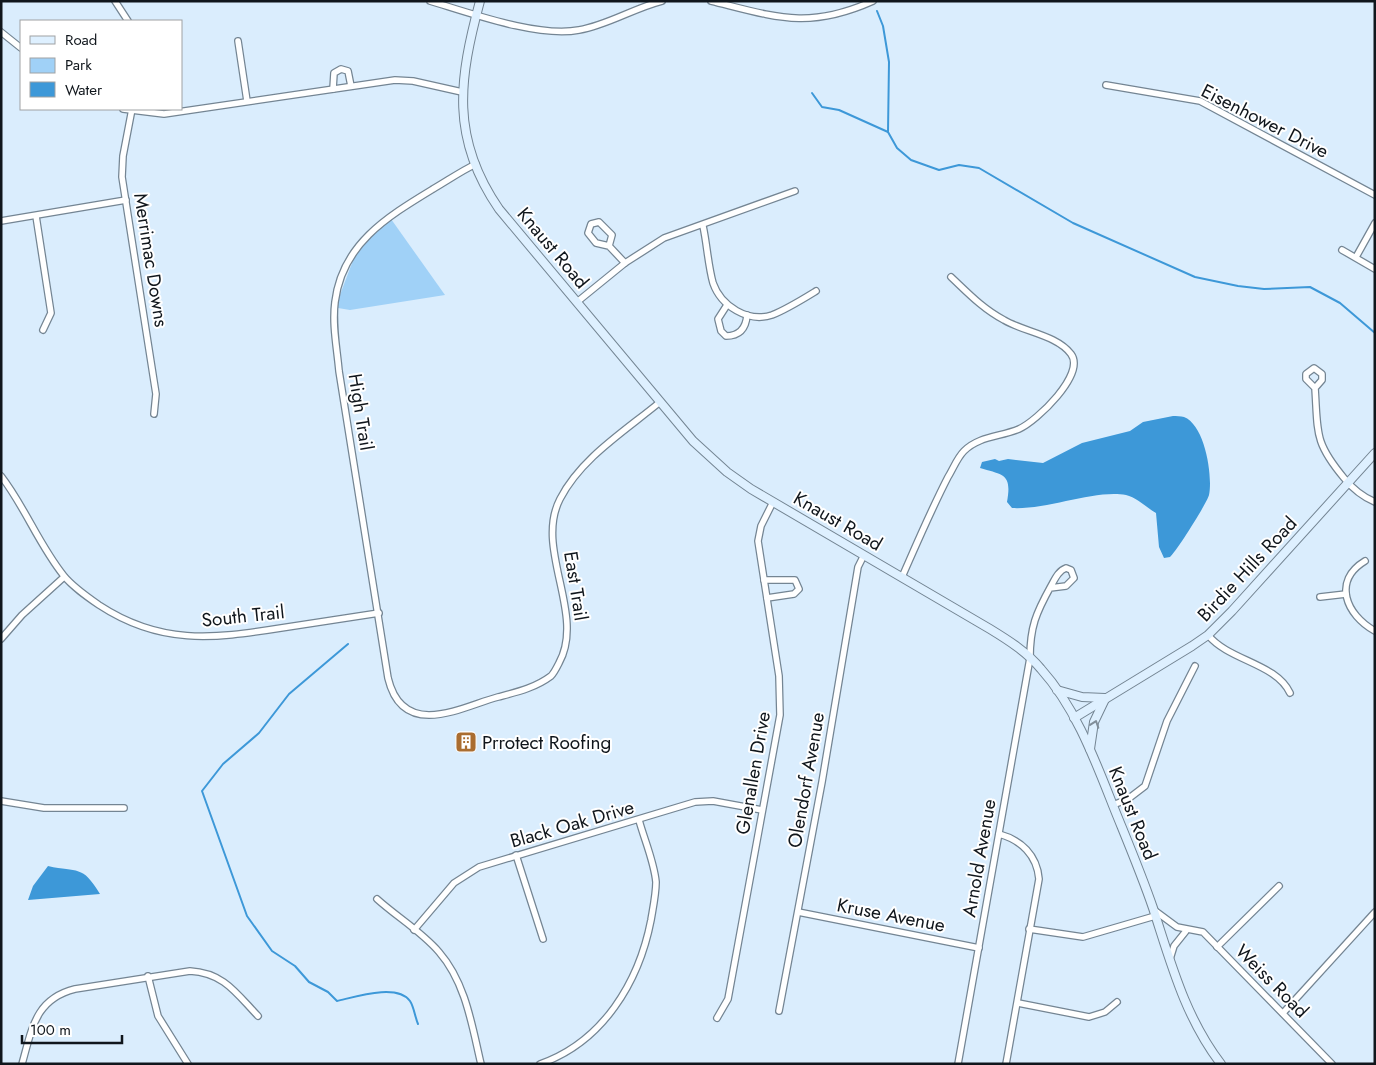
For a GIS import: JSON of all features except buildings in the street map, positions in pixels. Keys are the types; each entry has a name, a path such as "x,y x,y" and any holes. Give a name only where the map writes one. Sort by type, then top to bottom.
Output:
{"main road":[{"name":"Knaust Road","path":"480,1 465,61 462,92 466,132 476,164 500,209 660,402 704,452 740,481 773,502 990,629 1030,658 1057,690 1074,718 1113,805 1154,912 1187,1008 1221,1064"},
{"name":"Birdie Hills Road","path":"1074,718 1208,635 1375,453"},
{"path":"1057,690 1082,698 1105,698 1094,722 1090,751"}],"street":[{"path":"115,1 127,20"},
{"path":"430,1 476,15 547,30 579,30 662,1"},
{"path":"711,1 752,13 794,19 833,15 873,1"},
{"path":"1,32 20,47"},
{"path":"238,41 247,101"},
{"path":"333,88 334,73 341,69 348,72 351,86"},
{"path":"132,110 164,114 333,88 405,80 462,92"},
{"name":"Eisenhower Drive","path":"1106,85 1200,101 1375,195"},
{"name":"Merrimac Downs","path":"132,110 123,156 122,177 156,394 154,414"},
{"name":"High Trail","path":"420,715 406,709 396,700 391,689 339,371 335,336 335,301 342,274 354,249 409,203 476,164"},
{"path":"577,302 625,263 664,238 703,226 795,191"},
{"path":"1,221 126,200"},
{"path":"36,216 51,313 43,330"},
{"path":"609,246 612,235 604,225 599,222 591,224 588,233 596,243 609,246 625,263"},
{"path":"1356,258 1375,223"},
{"path":"703,226 713,282 719,296 726,305 747,315 759,317 772,315 816,291"},
{"path":"1342,250 1375,269"},
{"path":"902,577 933,506 962,452 982,439 1020,429 1029,423 1043,412 1060,392 1071,377 1075,367 1074,358 1070,352 1059,344 1026,331 987,310 951,277"},
{"path":"726,305 718,319 721,331 726,336 740,332 745,326 747,315"},
{"path":"1316,388 1317,425 1323,450 1348,483 1367,499 1375,502"},
{"name":"East Trail","path":"420,715 443,714 527,690 552,675 562,657 567,637 554,542 554,522 558,502 570,480 586,464 660,402"},
{"name":"South Trail","path":"1,476 46,552 64,577 94,602 127,621 148,629 190,636 226,637 378,613"},
{"name":"Glenallen Drive","path":"717,1018 728,999 780,715 779,676 758,537 762,522 773,502"},
{"name":"Olendorf Avenue","path":"779,1011 857,573 864,555"},
{"path":"1365,561 1352,570 1348,578 1346,594 1350,608 1357,619 1375,631"},
{"path":"1,639 22,615 64,577"},
{"path":"764,580 791,579 799,584 799,589 794,594 767,598"},
{"name":"Arnold Avenue","path":"958,1064 1030,658 1033,624 1039,605 1050,588"},
{"path":"1320,597 1346,594"},
{"path":"1208,635 1221,648 1277,677 1286,684 1290,693"},
{"path":"1113,805 1128,799 1145,786 1167,721 1195,666"},
{"path":"1,801 44,808 124,808"},
{"name":"Black Oak Drive","path":"414,930 454,883 468,872 704,801 762,810"},
{"path":"540,1064 575,1045 601,1024 626,991 637,969 649,932 656,884 638,820"},
{"path":"999,834 1020,842 1034,860 1039,879 1006,1064"},
{"path":"516,856 543,939"},
{"path":"1217,946 1279,886"},
{"path":"377,900 438,952 459,984 482,1064"},
{"name":"Kruse Avenue","path":"798,912 978,948"},
{"path":"1029,929 1083,937 1154,912"},
{"name":"Weiss Road","path":"1154,912 1186,931 1203,932 1332,1064"},
{"path":"1283,1013 1375,912"},
{"path":"1170,960 1174,946 1186,931"},
{"path":"22,1064 37,1016 51,999 62,992 75,989 148,976 190,971 205,972 228,984 258,1016"},
{"path":"148,976 158,1016 188,1064"},
{"path":"1018,1003 1089,1017 1105,1012 1117,1002"}],"green space":[{"path":"391,219 445,295 350,310 338,308 338,300 357,250"}],"water":[{"path":"1173,416 1184,417 1197,430 1206,452 1210,487 1209,495 1203,507 1170,557 1164,558 1159,547 1156,513 1130,496 1100,495 1040,506 1012,508 1007,502 1008,486 1004,477 995,472 980,468 982,462 995,459 999,461 1008,459 1043,463 1082,443 1130,431 1143,422"},
{"path":"48,866 78,871 84,874 94,884 100,894 28,900 33,886"}],"waterway":[{"path":"877,11 883,26 889,62 888,132 897,148 911,160 939,170 959,165 979,168 1073,223 1195,277 1264,289 1310,287 1340,303 1375,333"},
{"path":"812,93 822,107 839,110 888,132"},
{"path":"348,644 289,694 259,733 223,764 202,791 247,916 272,951 295,966 309,982 328,992 337,1001 365,994 386,992 404,996 410,1001 418,1024"}],"place":[{"name":"Prrotect Roofing","path":"466,742"}]}
